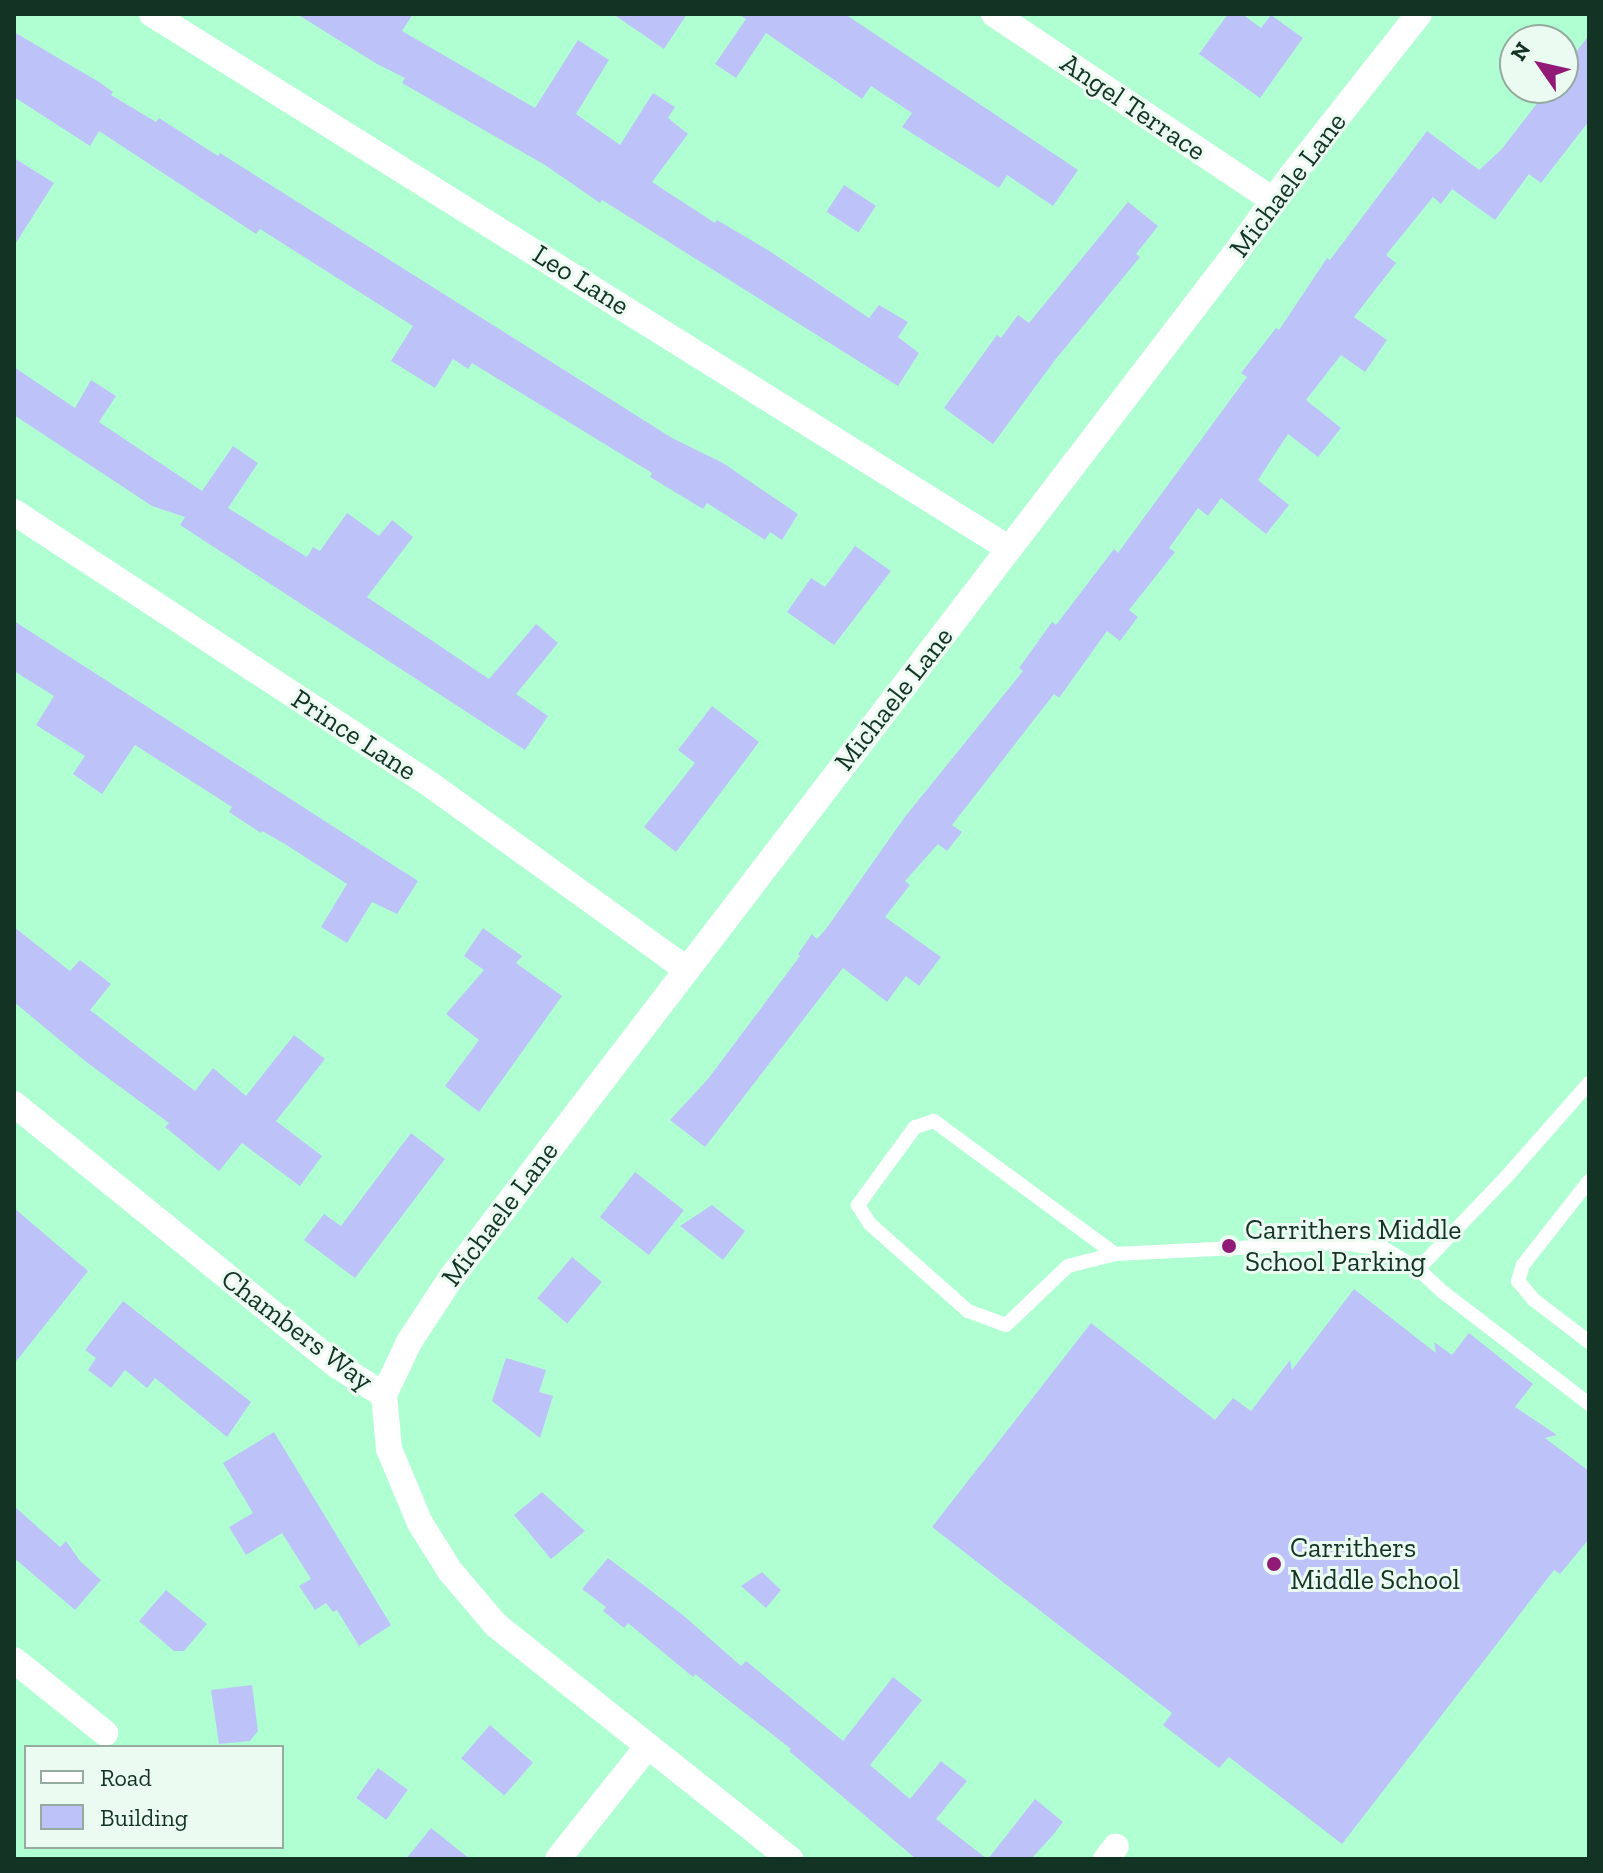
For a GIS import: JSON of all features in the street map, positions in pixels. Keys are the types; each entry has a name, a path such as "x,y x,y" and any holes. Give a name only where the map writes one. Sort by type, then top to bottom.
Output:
{"street":[{"name":"Leo Lane","path":"152,14 1008,548"},
{"name":"Angel Terrace","path":"994,14 1273,200"},
{"name":"Michaele Lane","path":"384,1395 409,1342 451,1278 1228,264 1273,200 1419,14"},
{"name":"Prince Lane","path":"14,512 431,785 686,969"},
{"name":"Chambers Way","path":"14,1104 338,1366 384,1395 389,1449 420,1523 450,1571 496,1625 790,1859"},
{"path":"14,1660 105,1733"},
{"path":"558,1859 647,1747"}],"lane":[{"path":"1418,1269 1508,1175 1589,1083"},
{"path":"1115,1254 934,1121 915,1127 858,1205 870,1224 968,1311 1006,1325 1068,1266 1115,1254 1339,1243 1385,1249 1418,1269 1443,1292 1589,1404"},
{"path":"1587,1337 1534,1300 1518,1281 1523,1265 1589,1181"}],"building":[{"path":"297,14 413,14 402,31 535,108 578,40 609,60 576,114 620,145 653,93 675,107 668,118 688,134 652,182 715,223 717,220 771,252 869,318 879,305 908,322 898,337 919,353 898,386 602,200 600,203 545,165 402,83 405,78"},
{"path":"613,14 687,14 664,49"},
{"path":"738,14 845,14 1078,170 1053,206 1007,175 999,188 902,127 912,113 871,86 862,99 766,33 736,78 715,64 746,19"},
{"path":"1228,14 1242,14 1261,28 1271,15 1303,38 1260,98 1199,54"},
{"path":"14,32 99,82 113,92 111,95 156,122 159,118 218,156 220,153 672,438 723,463 798,514 782,540 770,532 765,540 707,503 703,509 650,477 652,473 472,363 468,369 453,359 435,388 391,361 413,326 260,229 256,234 99,131 90,146 14,97"},
{"path":"1589,35 1589,121 1541,183 1529,174 1495,220 1452,189 1441,204 1433,197 1386,255 1396,263 1354,317 1387,340 1365,372 1341,355 1306,400 1341,428 1318,457 1288,434 1258,480 1289,505 1266,534 1221,498 1208,516 1198,508 1169,548 1175,552 1129,610 1138,617 1120,641 1107,631 1059,698 1054,694 952,825 962,832 947,851 938,844 905,881 910,885 885,917 941,957 919,986 906,976 887,1002 843,968 705,1147 670,1120 708,1079 800,956 798,954 812,934 817,939 826,929 904,818 1023,671 1019,668 1052,622 1056,625 1114,549 1118,553 1247,377 1241,373 1276,328 1279,330 1327,258 1330,260 1427,131 1479,170 1501,150 1537,104 1579,104 1579,48"},
{"path":"14,158 54,183 14,246"},
{"path":"844,185 876,206 858,233 827,212"},
{"path":"1128,202 1158,226 1136,254 1140,257 1055,360 993,444 944,408 997,335 1001,338 1018,315 1029,323"},
{"path":"14,367 75,408 91,380 116,396 99,422 202,491 233,446 258,463 228,508 307,557 313,547 320,551 347,513 379,536 392,520 413,537 367,597 489,679 536,624 558,643 516,694 548,716 525,750 180,525 185,517 152,506 14,415"},
{"path":"855,546 891,571 834,645 787,612 811,578 825,587"},
{"path":"14,621 418,881 397,914 372,902 347,943 321,927 347,884 285,844 261,833 229,812 232,807 135,745 102,794 73,774 85,756 36,725 54,696 14,671"},
{"path":"712,706 759,742 676,852 644,827 695,763 678,750"},
{"path":"14,927 70,971 80,960 111,984 90,1010 195,1091 213,1068 246,1096 294,1035 325,1059 276,1121 322,1156 300,1186 242,1143 219,1171 165,1127 169,1123 85,1061 14,1002"},
{"path":"483,928 522,956 516,963 562,996 479,1112 445,1086 479,1040 446,1014 484,970 464,956"},
{"path":"411,1133 445,1159 355,1278 304,1240 324,1214 341,1226"},
{"path":"635,1172 684,1210 649,1255 600,1217"},
{"path":"712,1205 745,1231 723,1260 680,1226"},
{"path":"14,1208 88,1271 14,1364"},
{"path":"572,1257 602,1282 567,1323 537,1298"},
{"name":"Carrithers Middle School","path":"1354,1289 1436,1353 1434,1342 1452,1355 1469,1333 1533,1384 1515,1407 1557,1435 1545,1438 1589,1471 1589,1539 1560,1574 1554,1570 1342,1844 1229,1757 1219,1768 1163,1725 1172,1713 932,1527 1091,1323 1215,1420 1233,1398 1251,1411 1290,1360 1292,1370"},
{"path":"123,1301 251,1402 227,1437 155,1378 147,1388 125,1370 111,1388 88,1370 96,1358 85,1350"},
{"path":"506,1358 546,1370 539,1392 553,1396 540,1438 492,1401"},
{"path":"274,1432 391,1625 359,1646 337,1610 333,1612 326,1603 315,1610 299,1586 311,1579 282,1533 246,1555 229,1527 253,1513 223,1463"},
{"path":"542,1492 585,1531 551,1559 514,1515"},
{"path":"14,1506 60,1547 66,1541 80,1561 101,1580 75,1610 14,1558"},
{"path":"608,1558 684,1616 741,1666 746,1661 843,1741 893,1677 922,1700 870,1765 910,1799 941,1761 967,1781 936,1819 987,1859 916,1859 789,1751 791,1749 695,1674 693,1677 628,1623 624,1628 603,1611 606,1607 582,1589"},
{"path":"762,1572 781,1590 766,1608 741,1586"},
{"path":"166,1590 207,1624 184,1651 174,1651 139,1621"},
{"path":"252,1685 258,1731 250,1741 219,1744 211,1690"},
{"path":"490,1725 533,1762 504,1796 461,1758"},
{"path":"378,1768 408,1790 386,1820 356,1798"},
{"path":"1035,1799 1063,1822 1053,1835 1031,1859 988,1859"},
{"path":"431,1828 470,1859 406,1859"}],"place":[{"name":"Carrithers Middle School Parking","path":"1229,1246"},
{"name":"Carrithers Middle School","path":"1274,1564"}]}
